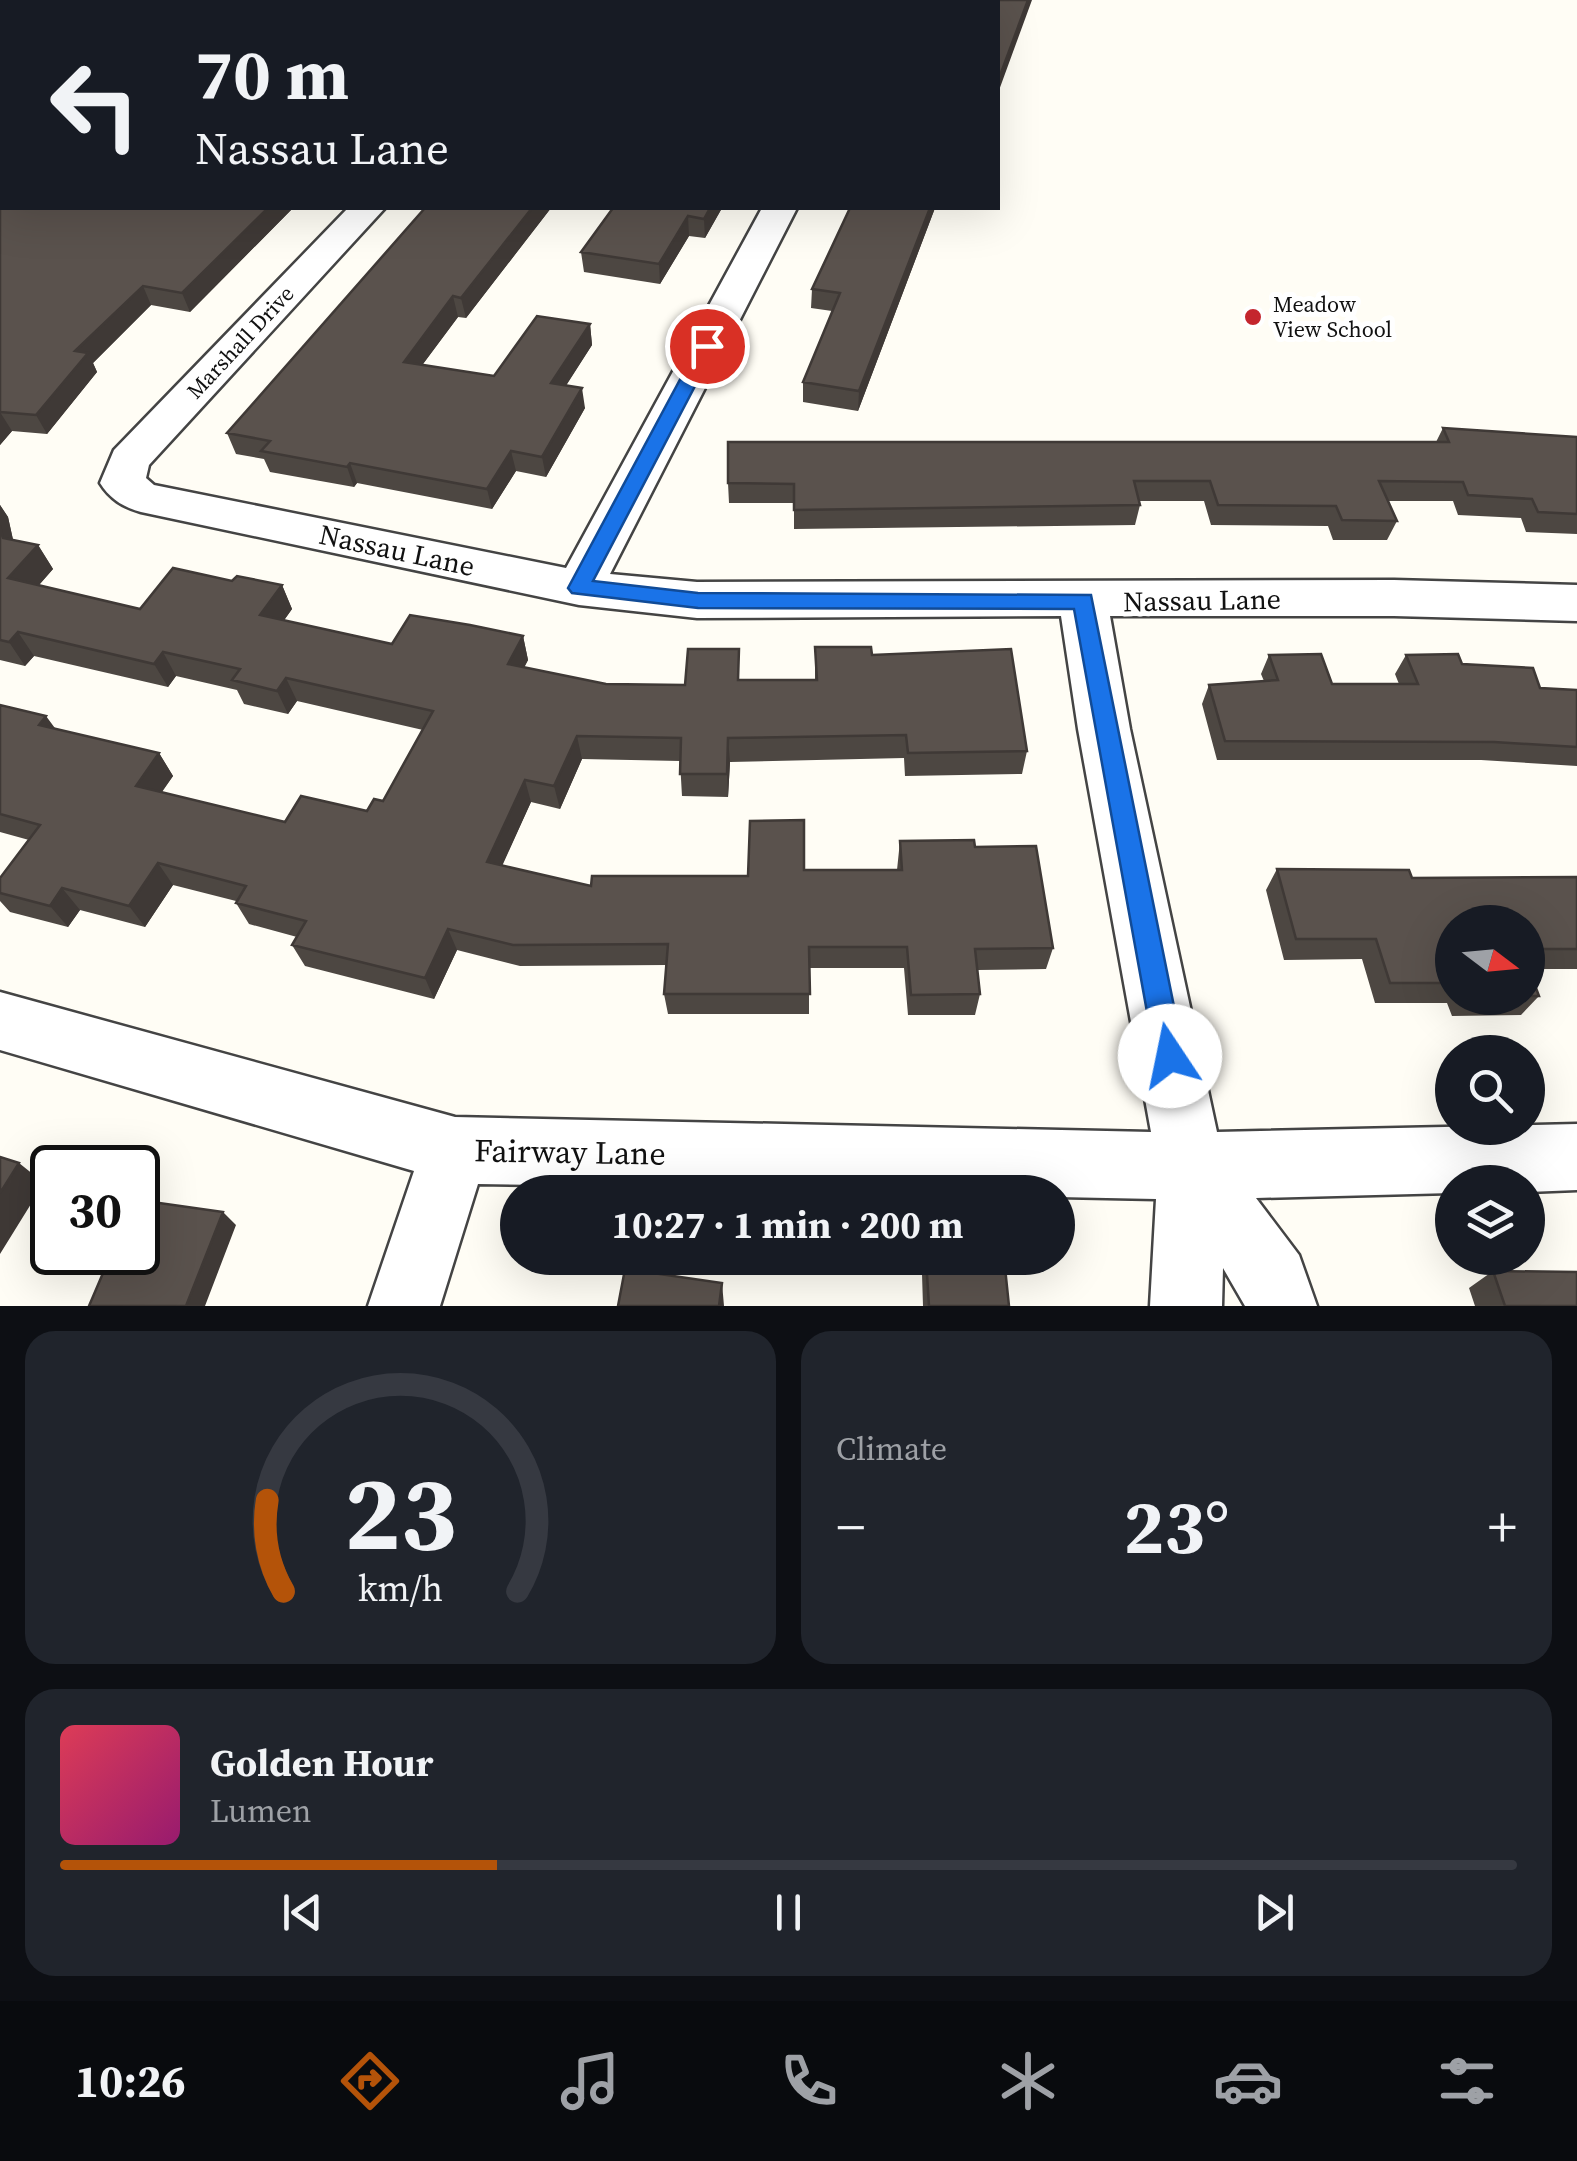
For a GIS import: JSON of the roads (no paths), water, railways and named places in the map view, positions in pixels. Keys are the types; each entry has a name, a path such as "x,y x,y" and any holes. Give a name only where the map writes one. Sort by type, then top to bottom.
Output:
{"street":[{"name":"Marshall Drive","path":"122,483 129,460 366,210"},
{"path":"579,588 779,210"},
{"name":"Nassau Lane","path":"122,483 141,497 579,588 698,600 1413,598 1577,603"},
{"path":"1083,601 1104,729 1191,1166 1186,1306"},
{"name":"Fairway Lane","path":"0,1022 456,1150 1191,1166 1577,1157"},
{"path":"404,1306 456,1150"},
{"path":"1191,1166 1274,1280 1280,1306"}],"place":[{"name":"Meadow View School","path":"1253,317"}]}
